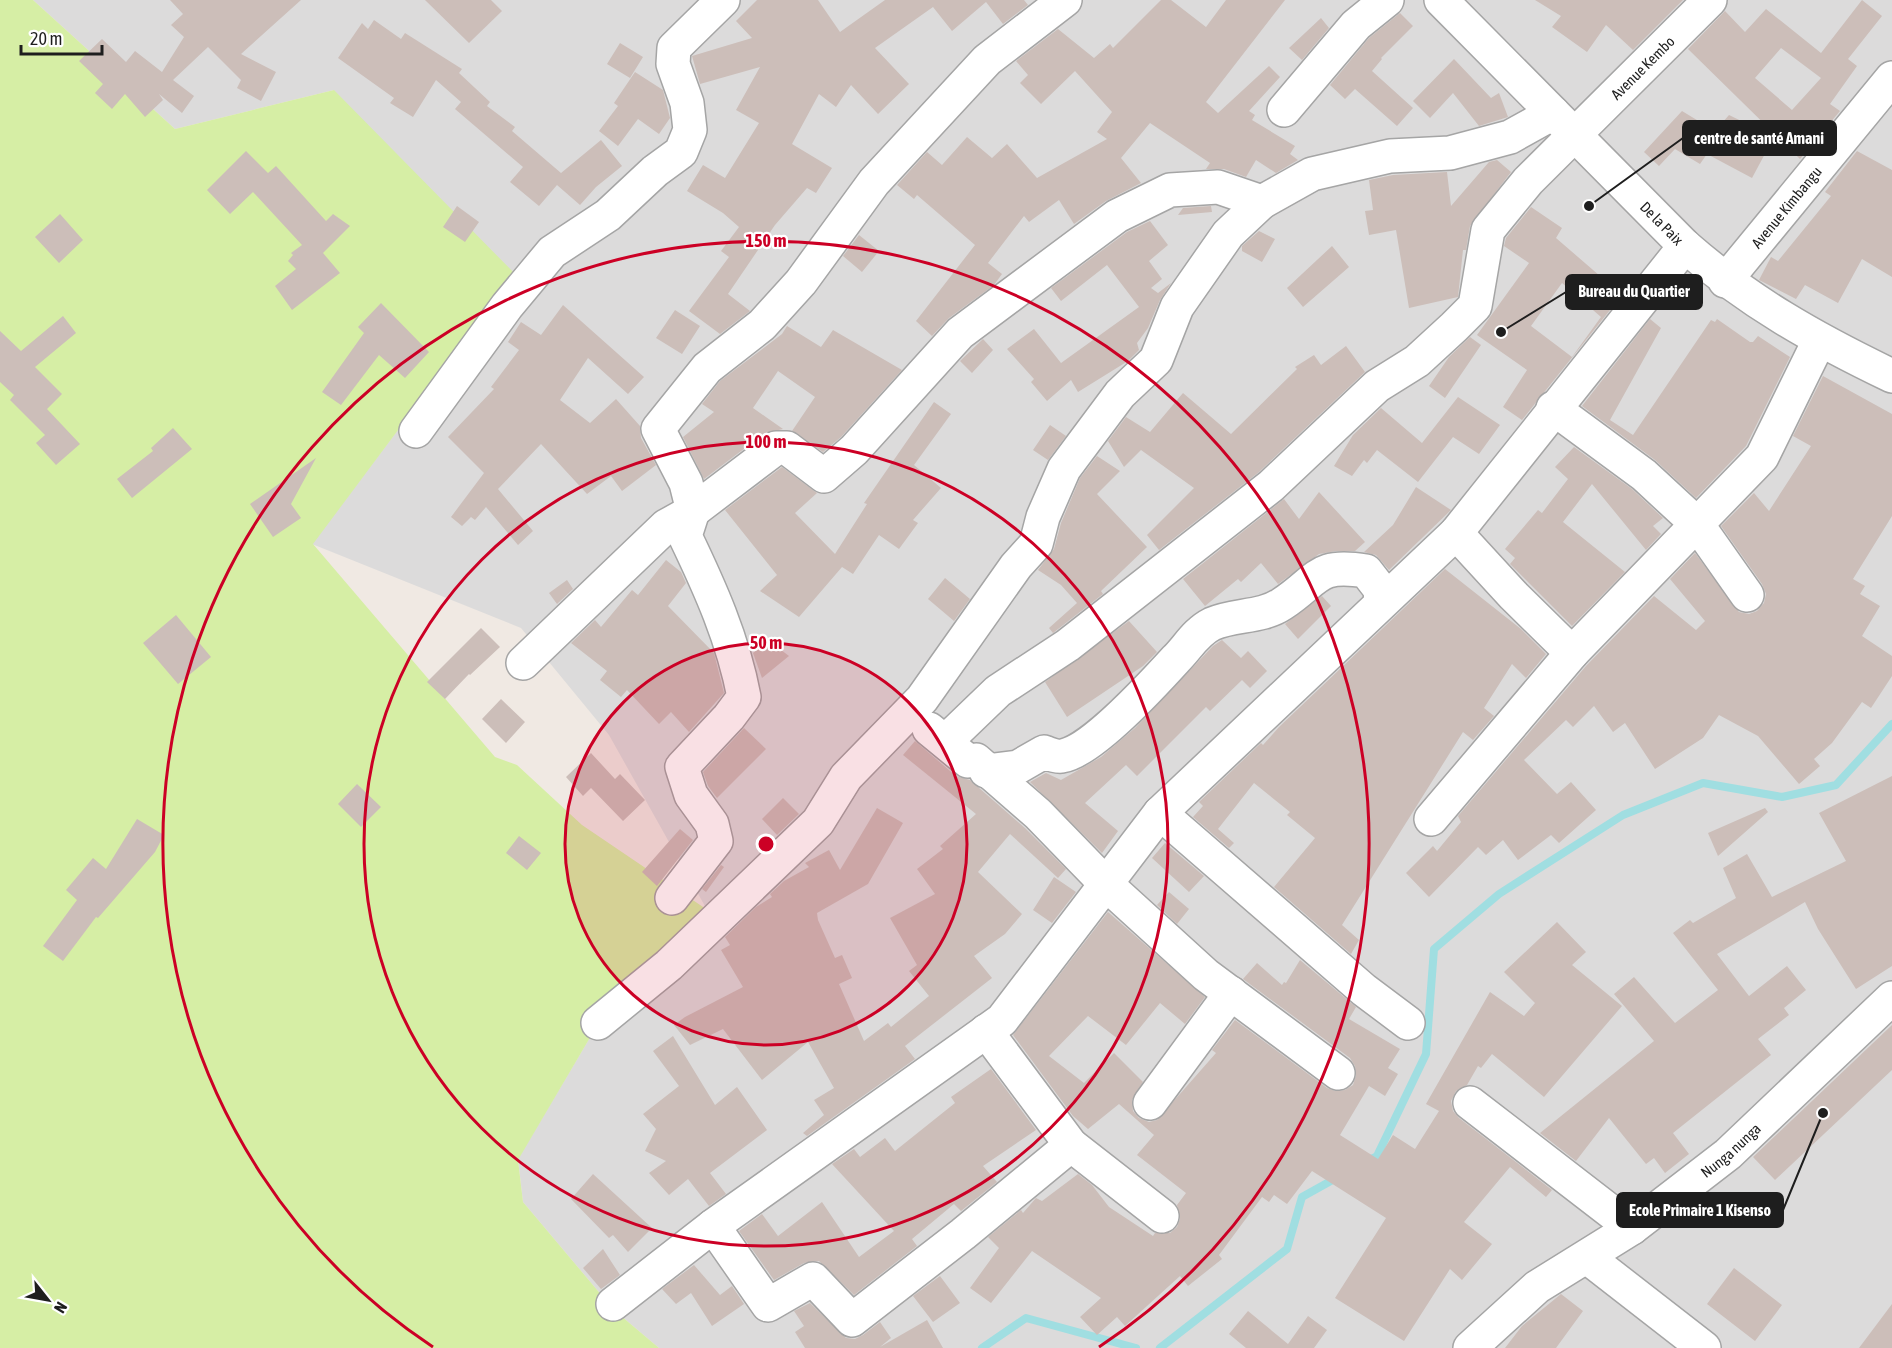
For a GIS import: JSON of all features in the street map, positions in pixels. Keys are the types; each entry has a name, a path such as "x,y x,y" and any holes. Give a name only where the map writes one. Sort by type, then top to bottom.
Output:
{"street":[{"path":"416,432 507,306 552,252 608,215 655,171 681,152 690,130 687,103 673,64 674,48 723,0"},
{"path":"672,898 716,841 712,824 691,795 682,767 729,717 744,697 738,662 726,625 685,536 693,511 686,483 658,429 707,368 762,325 801,282 874,182 987,60 1065,0"},
{"path":"1284,110 1356,25 1387,0"},
{"name":"De la Paix","path":"1441,0 1685,246 1725,281 1819,341 1892,376"},
{"name":"Avenue Kembo","path":"946,741 998,691 1068,645 1271,486 1377,386 1418,361 1454,327 1475,306 1488,230 1528,181 1564,124 1710,0"},
{"name":"Avenue Kimbangu","path":"1725,281 1892,78"},
{"path":"598,1023 669,965 818,822 846,777 909,714 1016,566 1036,544 1043,517 1064,469 1076,451 1120,394 1156,360 1177,307 1228,234 1262,202 1312,174 1390,156 1450,153 1564,124"},
{"path":"523,663 666,526 693,511 776,448 787,448 824,476 854,450 960,333 1117,216 1170,190 1218,187 1262,202"},
{"path":"613,1304 713,1226 1007,1014 1160,813 1456,533 1553,408 1685,246"},
{"path":"1431,819 1572,653 1762,457 1819,341"},
{"path":"1553,408 1644,475 1697,524 1747,595"},
{"path":"1456,533 1514,596 1572,653"},
{"path":"986,771 1018,767 1044,752 1061,756 1074,751 1100,734 1178,657 1196,635 1212,624 1236,617 1254,616 1281,606 1323,572 1336,567 1366,571 1380,589 1381,603"},
{"path":"909,714 946,741 968,761 976,760 1038,814 1106,884 1206,975 1338,1073"},
{"path":"1160,813 1364,990 1408,1023"},
{"path":"1150,1103 1231,993"},
{"name":"Nunga nunga","path":"1470,1348 1537,1287 1632,1228 1728,1154 1892,998"},
{"path":"986,1031 1071,1145 1162,1216"},
{"path":"1470,1103 1632,1228"},
{"path":"713,1226 768,1305 813,1279 852,1320 963,1234 1071,1145"},
{"path":"1587,1257 1704,1348"}],"shaded area":[{"path":"33,0 1892,0 1892,1348 659,1348 614,1310 523,1202 518,1159 598,1024 706,908 609,735 521,628 312,544 419,402 334,90 175,129"}],"green space":[{"path":"0,0 33,0 175,129 334,90 518,277 419,402 313,544 495,757 517,765 582,825 706,909 598,1024 518,1160 523,1202 614,1310 659,1348 0,1348"}],"building":[{"path":"170,0 301,0 241,54 276,72 261,101 237,88 241,80 208,47 173,80 194,96 182,113 159,94 163,100 145,117 125,94 112,109 95,93 103,84 79,61 102,39 126,62 135,51 162,72 184,37 171,25 183,14"},
{"path":"425,0 491,0 502,11 469,43"},
{"path":"757,0 818,0 840,32 885,0 1024,0 1028,5 1003,24 986,2 952,31 933,7 875,48 909,84 878,114 851,85 836,107 819,94 792,144 832,168 816,193 807,188 775,225 728,294 750,311 720,334 689,311 729,257 721,251 739,227 723,213 687,191 703,165 725,178 759,123 736,110 760,67 700,84 692,56 752,38 736,21"},
{"path":"1161,0 1171,0 1206,27 1226,0 1285,0 1206,102 1218,113 1269,66 1280,77 1249,111 1255,115 1252,120 1295,146 1290,154 1298,160 1276,173 1256,160 1246,177 1224,169 1206,169 1210,163 1150,123 1121,158 1141,183 1106,201 1074,224 1059,200 1029,222 1024,216 988,263 1002,274 994,285 949,318 932,336 916,321 975,245 917,195 914,199 897,185 927,152 942,165 967,137 992,158 1007,144 1037,178 1107,139 1097,132 1112,112 1075,71 1041,104 1020,83 1028,75 1016,61 1058,29 1094,58 1110,44 1113,48"},
{"path":"1535,0 1683,0 1633,50 1606,25 1587,52 1552,27 1561,16"},
{"path":"1862,0 1882,16 1848,59 1857,66 1830,104 1840,111 1800,159 1688,49 1725,11 1745,32 1766,9 1821,53","holes":["1781,48 1821,78 1792,110 1755,78"]},
{"path":"1400,13 1413,26 1381,58 1372,71 1413,108 1397,126 1355,89 1345,99 1330,85 1369,38"},
{"path":"1321,18 1329,28 1302,60 1289,48"},
{"path":"374,20 401,39 405,33 462,69 459,73 490,102 487,106 515,127 512,131 561,173 601,140 622,166 596,187 580,205 557,185 539,206 510,182 523,167 455,109 461,102 436,80 413,117 390,103 394,98 338,58 362,23 368,29"},
{"path":"620,43 643,57 630,78 607,64"},
{"path":"1454,59 1491,98 1499,93 1508,117 1479,126 1453,93 1430,118 1413,101"},
{"path":"635,72 663,90 670,118 659,134 638,119 618,146 599,131 618,106 614,103"},
{"path":"1682,111 1715,131 1729,115 1774,137 1752,178 1707,154 1700,164 1675,149 1659,166 1644,152"},
{"path":"246,151 268,173 276,166 326,221 333,214 350,226 323,253 340,273 292,310 275,286 296,269 288,261 293,255 291,253 302,245 253,192 230,214 207,190"},
{"path":"1857,151 1892,170 1892,277 1862,259 1838,303 1805,285 1796,299 1759,280 1771,257 1778,261 1831,196 1825,192"},
{"path":"1497,160 1511,172 1470,226 1466,250 1463,250 1458,297 1409,308 1396,230 1369,235 1365,211 1373,210 1369,180 1393,175 1447,172 1451,206 1489,162"},
{"path":"457,206 479,222 465,242 443,227"},
{"path":"1211,206 1212,212 1178,215 1183,208"},
{"path":"1531,207 1562,228 1556,238 1622,295 1522,420 1503,407 1527,370 1477,335 1529,263 1504,246 1506,238","holes":["1562,283 1601,317 1572,357 1531,326"]},
{"path":"60,214 83,240 59,263 35,237"},
{"path":"1150,221 1168,245 1149,261 1162,279 1151,288 1158,293 1171,283 1160,300 1148,328 1137,343 1139,350 1128,361 1078,392 1071,380 1047,401 1031,382 1034,379 1007,349 1034,329 1061,363 1139,307 1107,265 1061,301 1051,288 1127,232"},
{"path":"1259,231 1275,239 1262,262 1242,251 1242,246"},
{"path":"859,235 879,251 862,272 843,256"},
{"path":"1332,246 1349,267 1303,307 1287,288"},
{"path":"381,303 429,352 405,378 379,355 341,405 322,392 364,333 358,327"},
{"path":"563,305 644,377 628,394 588,358 560,400 590,423 616,399 640,426 641,438 656,465 622,491 611,476 587,494 541,444 498,489 533,531 518,545 486,507 475,520 471,517 462,526 451,517 484,473 448,437 494,389 491,387 519,350 508,342 521,322 541,335"},
{"path":"675,310 700,326 682,354 656,338"},
{"path":"63,316 76,333 35,367 62,394 47,409 80,444 56,465 36,443 45,435 10,400 14,395 0,382 0,331 21,351"},
{"path":"1650,319 1661,328 1610,420 1633,435 1711,320 1715,322 1717,319 1750,342 1758,336 1790,357 1746,446 1696,498 1655,460 1582,406"},
{"path":"787,326 821,347 833,330 902,370 841,437 823,452 792,431 815,397 778,371 753,408 783,429 765,433 704,479 683,437 714,412 702,404 720,381 782,334"},
{"path":"1470,337 1481,345 1445,398 1429,386 1449,357"},
{"path":"983,339 993,350 972,373 960,361"},
{"path":"1346,346 1365,372 1259,472 1159,550 1147,535 1194,488 1141,450 1124,467 1108,441 1126,417 1150,432 1183,393 1231,434 1297,369 1295,367 1314,355 1321,365"},
{"path":"1823,376 1892,414 1892,516 1853,579 1865,586 1860,594 1880,606 1862,636 1892,656 1892,676 1871,708 1862,702 1832,743 1814,759 1820,766 1799,784 1758,736 1719,715 1703,738 1655,769 1625,723 1613,732 1594,706 1573,727 1566,720 1524,760 1557,794 1571,782 1596,810 1559,843 1551,835 1518,860 1503,840 1486,855 1478,847 1429,897 1406,873 1433,846 1437,851 1461,822 1458,816 1586,666 1654,596 1696,630 1705,621 1670,579 1695,553 1739,612 1749,614 1757,611 1764,603 1766,594 1762,584 1721,526 1754,493 1769,511 1811,446 1793,436"},
{"path":"1458,397 1500,425 1479,454 1453,437 1418,482 1377,450 1367,463 1364,460 1352,476 1334,466 1353,435 1381,408 1422,443"},
{"path":"934,402 951,414 914,465 941,488 913,520 918,523 899,549 879,535 853,574 842,567 799,617 760,591 777,575 725,510 782,467 817,493 795,513 835,554 867,504 864,503"},
{"path":"1050,425 1066,436 1048,460 1033,450"},
{"path":"173,428 192,449 132,498 117,479 153,451 151,448"},
{"path":"1574,447 1632,489 1663,518 1653,526 1661,534 1646,550 1592,484 1563,522 1625,572 1572,626 1510,564 1515,558 1505,549 1538,510 1542,513 1568,479 1555,467"},
{"path":"1097,456 1120,471 1097,494 1147,547 1101,591 1103,594 1053,633 1049,628 1077,603 1061,585 1038,570 1054,549 1061,523 1080,478"},
{"path":"316,458 291,504 301,518 273,537 250,504"},
{"path":"1416,487 1451,510 1389,570 1376,555 1364,552 1393,525"},
{"path":"1319,492 1365,542 1355,551 1319,554 1278,584 1261,563 1241,582 1238,579 1205,606 1183,579 1284,499 1299,519"},
{"path":"666,560 681,572 686,583 668,606 714,653 724,693 689,732 671,712 659,724 627,690 621,697 600,680 607,671 571,643 595,620 601,627 632,590 638,595"},
{"path":"1445,569 1521,629 1546,654 1526,678 1512,664 1484,708 1494,716 1473,740 1463,732 1342,925 1359,940 1351,954 1274,887 1315,838 1287,815 1290,812 1254,783 1218,829 1234,843 1229,848 1193,817 1203,806 1199,802 1261,743 1263,745 1279,727"},
{"path":"945,578 970,599 954,621 928,599"},
{"path":"567,580 573,589 557,604 549,593"},
{"path":"1322,596 1331,606 1298,639 1285,624"},
{"path":"176,615 211,657 178,684 143,643"},
{"path":"1129,621 1157,652 1143,666 1067,717 1045,682"},
{"path":"481,628 500,647 445,699 427,682"},
{"path":"768,640 789,656 762,678 753,653"},
{"path":"1222,640 1241,658 1248,651 1267,671 1250,688 1242,680 1210,711 1206,707 1137,776 1126,765 1085,803 1118,831 1102,853 1030,782 1046,773 1061,780 1101,757 1135,728 1213,646"},
{"path":"501,699 525,722 506,743 482,719"},
{"path":"744,728 766,749 717,798 708,786 703,772"},
{"path":"915,741 956,776 970,780 1025,828 1066,869 1058,878 1010,834 978,872 1022,914 1005,934 974,956 992,978 905,1046 915,1059 807,1136 803,1133 824,1115 814,1100 834,1088 808,1042 762,1080 723,1029 690,1045 674,1025 743,987 721,950 730,945 725,937 756,907 772,897 770,894 784,881 809,867 805,863 829,850 840,870 877,808 903,823 868,884 817,913 818,920 835,958 842,955 852,978 839,984 864,1041 888,1023 891,1027 929,996 909,971 917,965 890,918 935,894 917,869 943,849 940,846 976,814 903,755"},
{"path":"591,753 615,779 620,774 645,800 623,821 591,788 583,796 566,777"},
{"path":"1892,776 1892,966 1856,989 1818,929 1805,902 1717,954 1749,996 1787,966 1806,990 1784,1008 1789,1015 1758,1039 1771,1055 1673,1133 1689,1154 1665,1173 1654,1158 1646,1164 1609,1118 1576,1161 1540,1133 1654,1041 1614,994 1634,977 1675,1023 1718,990 1673,933 1690,920 1693,923 1736,898 1723,868 1747,854 1772,897 1846,861 1819,813"},
{"path":"357,784 381,807 361,827 338,804"},
{"path":"783,798 799,814 777,835 762,819"},
{"path":"1765,808 1768,812 1718,856 1708,833"},
{"path":"137,819 164,835 155,852 98,918 96,917 63,961 43,946 77,900 66,890 93,858 106,869"},
{"path":"680,829 693,840 657,886 642,872"},
{"path":"519,836 541,853 527,870 506,853"},
{"path":"1165,843 1204,876 1189,892 1152,858"},
{"path":"721,865 724,867 706,892 702,889"},
{"path":"1054,877 1076,892 1052,923 1033,910"},
{"path":"1169,892 1189,909 1177,924 1157,905"},
{"path":"1108,912 1205,997 1185,1024 1160,1003 1126,1045 1088,1016 1049,1056 1084,1083 1114,1053 1143,1082 1132,1100 1133,1111 1139,1118 1149,1122 1157,1120 1216,1053 1212,1050 1235,1020 1327,1088 1335,1091 1345,1090 1353,1085 1356,1076 1355,1066 1350,1058 1243,979 1257,963 1282,985 1286,983 1300,960 1356,1007 1349,1019 1400,1049 1388,1068 1398,1074 1385,1096 1369,1086 1340,1135 1378,1159 1393,1135 1415,1149 1439,1111 1426,1104 1490,992 1524,1016 1535,1003 1504,972 1557,922 1586,952 1572,965 1622,1006 1544,1097 1492,1054 1481,1068 1478,1066 1467,1085 1456,1091 1451,1101 1453,1111 1459,1118 1552,1190 1546,1197 1510,1167 1464,1222 1492,1244 1462,1280 1450,1269 1404,1341 1335,1298 1386,1218 1312,1171 1287,1204 1274,1195 1269,1202 1262,1197 1219,1255 1222,1259 1188,1286 1180,1276 1125,1326 1117,1317 1097,1335 1080,1317 1101,1298 1032,1251 991,1303 970,1288 999,1248 988,1237 1021,1210 1023,1213 1036,1198 1042,1201 1078,1174 1092,1185 1109,1207 1153,1236 1155,1233 1170,1233 1177,1227 1180,1219 1177,1205 1186,1193 1137,1155 1154,1135 1119,1104 1088,1129 1073,1116 1013,1035"},
{"path":"1892,1025 1892,1070 1775,1180 1753,1157"},
{"path":"673,1036 715,1105 737,1087 767,1130 710,1173 726,1194 709,1206 688,1179 669,1195 649,1173 666,1161 645,1151 656,1129 643,1114 679,1086 653,1051"},
{"path":"991,1069 1036,1130 983,1166 997,1182 961,1211 954,1204 912,1239 917,1246 854,1295 819,1261 804,1263 774,1280 739,1231 762,1214 778,1236 822,1202 859,1257 894,1231 832,1164 854,1149 860,1157 885,1138 895,1151 955,1103 951,1097"},
{"path":"593,1174 652,1228 628,1252 613,1235 609,1238 571,1199"},
{"path":"603,1249 620,1275 601,1289 583,1268"},
{"path":"694,1265 720,1295 732,1286 744,1304 712,1326 691,1293 676,1304 662,1289"},
{"path":"1734,1268 1782,1305 1755,1341 1707,1304"},
{"path":"940,1276 960,1303 933,1322 913,1296"},
{"path":"1561,1294 1583,1311 1556,1348 1505,1348 1522,1326"},
{"path":"810,1303 846,1338 855,1339 880,1322 891,1338 880,1347 927,1320 943,1348 805,1348 795,1332 804,1326 794,1311"},
{"path":"1892,1304 1892,1348 1859,1348"},
{"path":"1248,1311 1288,1344 1308,1316 1327,1330 1314,1348 1246,1348 1229,1334"}],"waterway":[{"path":"1365,1162 1377,1156 1426,1054 1434,949 1499,894 1623,815 1703,783 1782,797 1836,785 1892,724"},
{"path":"1160,1348 1287,1249 1302,1197 1338,1177"},
{"path":"982,1348 1026,1318 1136,1348"}],"place":[{"name":"centre de santé Amani","path":"1589,206"},
{"name":"Bureau du Quartier","path":"1501,332"},
{"name":"Ecole Primaire 1 Kisenso","path":"1823,1113"}]}
